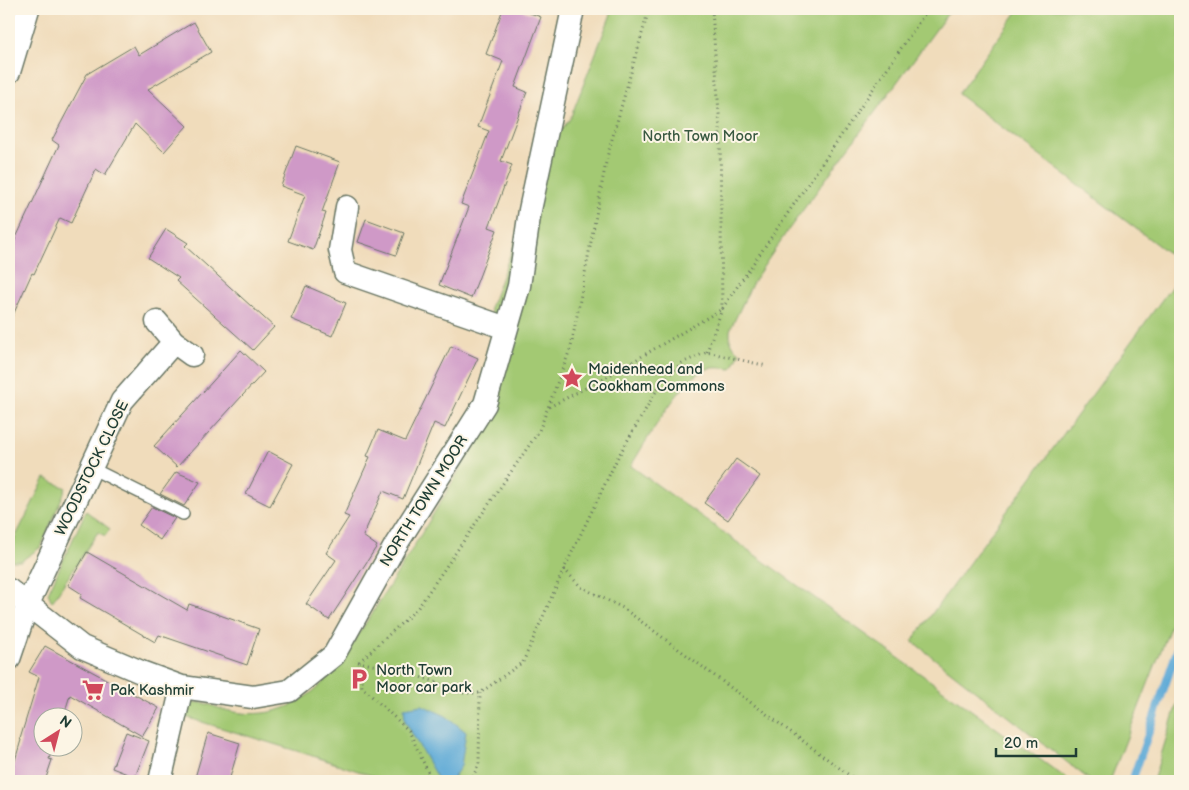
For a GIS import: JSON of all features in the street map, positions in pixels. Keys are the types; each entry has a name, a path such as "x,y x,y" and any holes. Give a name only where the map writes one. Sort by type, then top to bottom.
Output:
{"street":[{"path":"9,72 28,9"},
{"name":"NORTH TOWN MOOR","path":"9,590 27,606 82,647 182,688 253,697 289,691 334,655 395,546 485,404 519,286 530,210 573,9"},
{"path":"347,207 340,250 345,272 506,328"},
{"path":"157,322 174,342 192,355"},
{"name":"WOODSTOCK CLOSE","path":"9,659 27,606 122,401 174,342"},
{"path":"160,781 182,688"}],"lane":[{"path":"91,468 183,514"}],"path":[{"path":"359,662 417,609 539,431 571,346 607,157 649,9"},
{"path":"712,9 720,128 722,309"},
{"path":"707,352 722,309 928,9"},
{"path":"548,407 605,378 722,309"},
{"path":"359,662 397,670 433,681 461,693 480,693 523,662 564,569 618,457 662,381 682,363 707,352 767,366"},
{"path":"564,569 581,587 623,608 857,781"},
{"path":"359,662 362,687 408,731 432,781"},
{"path":"470,781 479,764 480,693"}],"green space":[{"name":"North Town Moor","path":"613,9 951,9 786,233 753,282 730,330 730,340 735,349 740,352 732,369 709,368 693,377 664,414 631,466 1070,781 383,781 313,756 179,715 192,703 207,704 233,712 256,714 278,710 308,695 336,668 403,564 495,411 494,389 498,339 490,308 557,131 561,130 570,119"},
{"path":"1019,9 1180,9 1180,262 958,94"},
{"path":"1180,275 1180,602 1110,781 1091,781 912,641"},
{"path":"45,478 66,488 41,547 21,561 9,561 9,550"},
{"path":"86,511 110,529 105,536 98,532 52,602 48,593"},
{"path":"1180,694 1180,781 1153,781"}],"water":[{"path":"422,705 446,716 466,732 461,766 451,781 439,781 405,721 404,708"}],"building":[{"path":"503,9 519,9 541,17 515,87 527,92 501,161 512,165 489,227 497,230 471,298 439,285 469,207 461,204 489,131 478,127 503,61 486,54"},
{"path":"194,22 211,52 148,89 187,126 164,152 135,124 105,175 96,169 71,223 60,218 9,324 9,253 59,145 52,140 87,74 134,46 139,55"},
{"path":"296,146 340,162 322,212 326,213 313,250 288,241 305,195 281,186"},
{"path":"366,219 404,233 396,255 358,242"},
{"path":"166,229 188,243 185,246 274,327 253,350 176,281 179,278 148,258"},
{"path":"306,286 346,303 332,336 291,319"},
{"path":"451,346 478,358 445,428 434,423 403,499 383,491 363,536 377,546 329,620 306,604 336,560 326,553 349,517 344,515 370,457 367,456 378,430 405,441"},
{"path":"241,350 264,372 177,467 154,446"},
{"path":"268,451 293,464 270,506 246,494"},
{"path":"736,459 760,476 728,520 704,503"},
{"path":"176,472 200,482 184,506 160,494"},
{"path":"152,507 175,518 160,540 139,525"},
{"path":"87,552 187,610 189,604 259,629 247,665 159,635 155,642 80,598 82,594 68,585"},
{"name":"Pak Kashmir","path":"45,646 159,708 142,736 70,695 66,708 32,708 32,758 49,758 52,760 45,781 9,781 39,677 29,672"},
{"path":"126,732 149,741 135,777 112,768"},
{"path":"208,733 240,743 229,781 194,781"}],"waterway":[{"path":"1132,781 1180,642"}],"place":[{"name":"Maidenhead and Cookham Commons","path":"572,378"},
{"name":"North Town Moor car park","path":"359,679"},
{"name":"Pak Kashmir","path":"93,690"}]}
